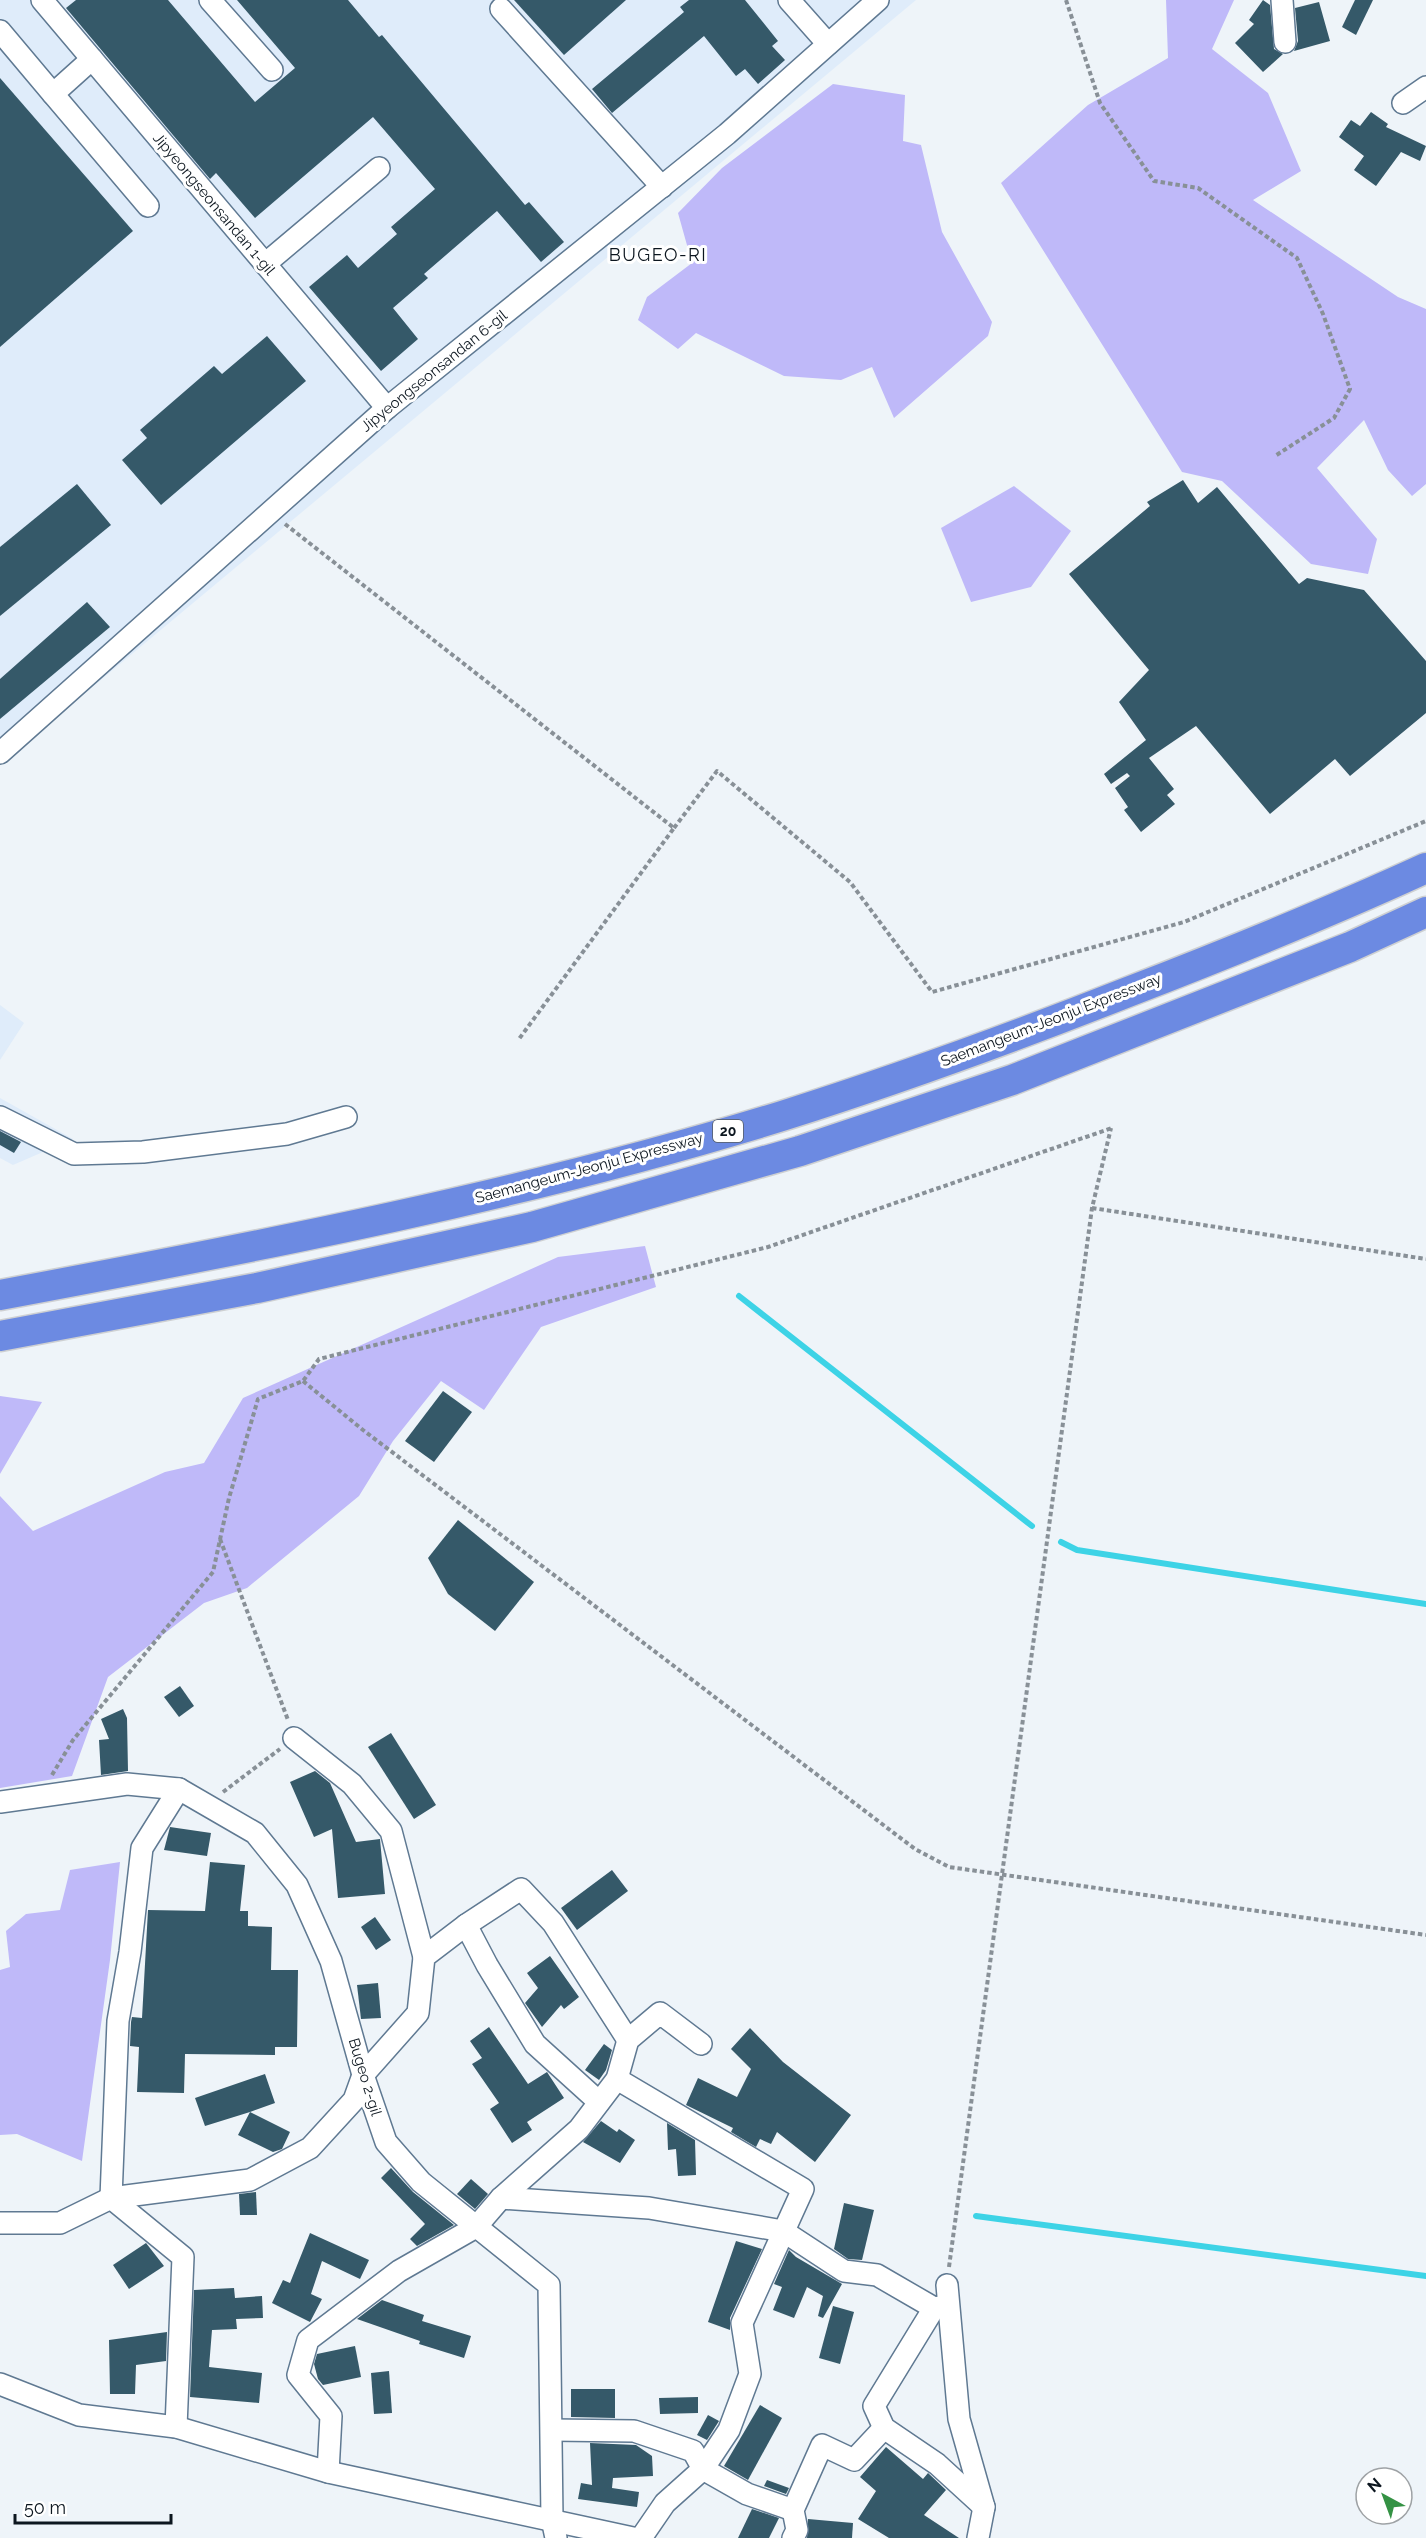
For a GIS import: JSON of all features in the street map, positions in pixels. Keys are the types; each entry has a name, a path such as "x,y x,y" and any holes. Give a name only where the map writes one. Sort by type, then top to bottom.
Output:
{"highway":[{"name":"Saemangeum-Jeonju Expressway","path":"0,1295 253,1248 505,1191 781,1116 987,1047 1319,918 1426,868"},
{"path":"0,1336 258,1288 532,1227 800,1151 1012,1080 1350,947 1426,912"}],"street":[{"name":"Jipyeongseonsandan 1-gil","path":"42,0 387,408"},
{"path":"210,0 272,70"},
{"path":"789,0 828,44"},
{"name":"Jipyeongseonsandan 6-gil","path":"0,753 387,408 728,134 878,0"},
{"path":"1282,0 1285,42"},
{"path":"501,9 662,187"},
{"path":"0,31 148,206"},
{"path":"52,94 92,59"},
{"path":"1403,103 1426,87"},
{"path":"265,264 379,168"},
{"path":"0,1117 74,1154 143,1152 287,1134 346,1117"},
{"path":"0,2223 60,2223 111,2198 250,2180 310,2148 354,2100 363,2075 418,2013 424,1958 391,1832 352,1784 294,1738"},
{"name":"Bugeo 2-gil","path":"0,1802 127,1784 179,1789 255,1833 297,1885 331,1961 363,2075 386,2142 421,2182 549,2285 554,2528"},
{"path":"111,2198 118,2021 130,1952 142,1848 179,1789"},
{"path":"424,1958 466,1925 521,1889 553,1923 628,2040"},
{"path":"466,1925 487,1965 535,2044 599,2102"},
{"path":"328,2472 331,2416 298,2375 308,2340 399,2271 476,2227 501,2198 579,2129 617,2079 628,2040 660,2013 701,2044"},
{"path":"617,2079 803,2189 742,2323 750,2374 729,2430 703,2469 665,2503 641,2538"},
{"path":"111,2198 183,2257 176,2427"},
{"path":"501,2198 649,2208 783,2231 844,2271 877,2275 943,2300"},
{"path":"943,2300 874,2406 884,2428 937,2464 984,2507"},
{"path":"943,2300 959,2419 984,2507 978,2538"},
{"path":"0,2384 79,2415 176,2427 328,2472 554,2528 633,2538"},
{"path":"793,2538 797,2530 793,2510 822,2445 854,2460 884,2428"},
{"path":"552,2430 634,2431 693,2451 703,2469 747,2494 793,2510"}],"path":[{"path":"1066,0 1100,103 1154,181 1198,188 1297,258 1323,314 1350,388 1334,418 1275,456"},
{"path":"270,512 674,828"},
{"path":"519,1039 717,771 850,882 932,992 1185,922 1426,820"},
{"path":"39,1796 73,1740 213,1572 229,1498 258,1399 303,1381 319,1359 768,1247 1112,1128 1092,1208 943,2300"},
{"path":"1092,1208 1426,1259"},
{"path":"303,1381 363,1430 915,1849 949,1867 1426,1935"},
{"path":"206,1805 294,1738 220,1539"}],"shaded area":[{"path":"0,0 916,0 0,764"},
{"path":"1166,0 1234,0 1212,49 1268,93 1301,171 1253,200 1398,297 1426,309 1426,484 1412,496 1388,470 1364,420 1317,468 1377,539 1368,574 1311,564 1222,481 1182,472 1001,183 1088,105 1168,58"},
{"path":"833,84 905,95 903,141 921,145 942,232 992,322 988,336 894,418 872,367 841,380 784,376 696,333 678,349 638,320 647,297 692,263 678,213 722,168"},
{"path":"1014,486 1071,531 1031,587 971,602 941,528"},
{"path":"0,1005 24,1023 0,1060"},
{"path":"0,1098 73,1139 13,1165 0,1158"},
{"path":"645,1246 656,1287 541,1327 484,1410 441,1381 393,1441 359,1496 247,1588 204,1603 108,1677 72,1776 0,1788 0,1496 33,1531 165,1472 204,1463 243,1398 558,1257"},
{"path":"0,1396 42,1402 0,1474"},
{"path":"120,1862 110,1960 82,2161 17,2134 0,2135 0,1970 10,1967 6,1931 26,1914 60,1910 70,1870"}],"building":[{"path":"76,0 168,0 255,102 295,68 237,0 348,0 379,37 382,35 525,205 529,202 564,242 541,262 497,211 424,274 428,278 393,308 418,339 381,371 309,287 347,255 358,268 397,234 391,227 435,189 373,117 255,218 216,173 210,179 66,8"},
{"path":"514,0 626,0 564,55"},
{"path":"689,0 745,0 778,41 772,46 785,60 758,84 745,69 736,76 704,36 612,113 592,89 684,12 680,7"},
{"path":"1263,0 1270,5 1274,49 1283,54 1263,72 1235,43 1254,24 1249,20"},
{"path":"1355,0 1373,0 1356,35 1342,27"},
{"path":"1319,2 1330,41 1294,51 1298,41 1295,8"},
{"path":"0,78 133,231 0,347"},
{"path":"1371,112 1388,124 1386,127 1426,146 1420,161 1401,152 1376,186 1354,170 1364,156 1339,137 1351,120 1360,126"},
{"path":"267,336 306,381 161,505 122,460 147,438 140,430 214,366 222,374"},
{"path":"1183,480 1198,503 1217,487 1299,584 1307,578 1364,590 1426,661 1426,713 1350,776 1335,759 1270,814 1196,726 1149,758 1174,789 1167,795 1175,804 1141,832 1124,810 1128,807 1115,788 1130,776 1127,773 1111,784 1104,774 1146,740 1119,702 1149,670 1069,574 1150,506 1147,502"},
{"path":"77,484 111,525 0,616 0,547"},
{"path":"87,602 110,627 0,719 0,679"},
{"path":"0,1131 21,1142 14,1153 0,1145"},
{"path":"443,1391 472,1412 434,1462 405,1441"},
{"path":"458,1520 534,1582 495,1631 448,1594 428,1558"},
{"path":"180,1686 194,1706 179,1717 164,1697"},
{"path":"123,1709 127,1718 128,1771 101,1775 99,1740 109,1739 101,1719"},
{"path":"391,1733 436,1805 414,1819 368,1747"},
{"path":"315,1771 330,1783 356,1842 380,1839 385,1894 338,1898 332,1829 314,1837 290,1782"},
{"path":"170,1827 211,1833 207,1856 164,1850"},
{"path":"210,1862 245,1865 240,1911 248,1911 248,1926 272,1927 271,1970 298,1970 297,2047 275,2047 275,2055 185,2054 184,2093 137,2092 139,2047 130,2046 131,2022 132,2017 142,2018 148,1910 205,1911"},
{"path":"612,1870 628,1891 577,1930 561,1908"},
{"path":"375,1917 391,1940 376,1950 361,1927"},
{"path":"550,1956 579,1997 564,2009 561,2005 542,2027 525,2003 538,1988 527,1973"},
{"path":"378,1983 381,2018 361,2019 357,1985"},
{"path":"489,2027 528,2084 547,2072 564,2098 527,2122 532,2130 512,2143 490,2109 499,2103 472,2064 482,2058 470,2041"},
{"path":"750,2028 783,2062 851,2115 815,2162 777,2132 771,2144 760,2139 756,2147 731,2132 733,2128 686,2105 698,2078 737,2097 751,2069 731,2049"},
{"path":"604,2044 612,2050 606,2070 599,2080 585,2070"},
{"path":"265,2074 275,2103 205,2126 195,2098"},
{"path":"250,2112 290,2132 282,2149 273,2152 238,2135"},
{"path":"601,2121 635,2140 620,2163 583,2142"},
{"path":"667,2123 695,2140 696,2175 678,2176 676,2149 668,2150"},
{"path":"391,2168 413,2192 454,2225 417,2246 410,2239 425,2224 381,2178"},
{"path":"471,2179 488,2194 475,2209 457,2194"},
{"path":"256,2192 257,2215 240,2215 239,2194"},
{"path":"844,2203 874,2210 862,2260 848,2259 834,2249"},
{"path":"310,2233 369,2260 360,2279 322,2261 311,2294 322,2299 310,2322 272,2303 283,2280 290,2283"},
{"path":"736,2241 762,2249 730,2318 730,2330 708,2322"},
{"path":"146,2243 164,2266 129,2289 113,2265"},
{"path":"789,2250 796,2257 842,2284 823,2318 818,2316 823,2296 807,2287 794,2318 773,2310 782,2287 774,2284"},
{"path":"234,2288 235,2298 262,2296 263,2318 236,2319 237,2329 212,2330 209,2367 262,2373 259,2403 190,2397 194,2290"},
{"path":"382,2300 424,2315 422,2321 471,2336 464,2358 419,2344 420,2341 357,2319"},
{"path":"833,2306 854,2312 840,2364 819,2358"},
{"path":"167,2332 166,2361 136,2365 135,2394 110,2394 109,2340"},
{"path":"355,2346 361,2377 323,2385 318,2379 314,2364 317,2354"},
{"path":"389,2371 392,2413 374,2414 371,2373"},
{"path":"571,2389 615,2389 615,2418 571,2417"},
{"path":"698,2397 698,2413 660,2414 659,2398"},
{"path":"760,2405 782,2418 748,2480 724,2466"},
{"path":"708,2415 719,2421 707,2440 697,2435"},
{"path":"590,2443 636,2445 652,2456 653,2476 613,2478 612,2488 639,2492 637,2507 578,2499 581,2483 592,2485"},
{"path":"886,2447 923,2479 928,2473 946,2490 924,2515 959,2538 889,2538 858,2519 876,2491 860,2477"},
{"path":"767,2480 789,2488 786,2494 764,2486"},
{"path":"752,2509 779,2518 769,2538 738,2538"},
{"path":"808,2519 853,2523 852,2538 807,2538"}],"waterway":[{"path":"739,1296 1032,1526"},
{"path":"1061,1542 1077,1550 1426,1604"},
{"path":"976,2216 1426,2276"}],"district":[{"name":"BUGEO-RI","path":"658,255"}]}
